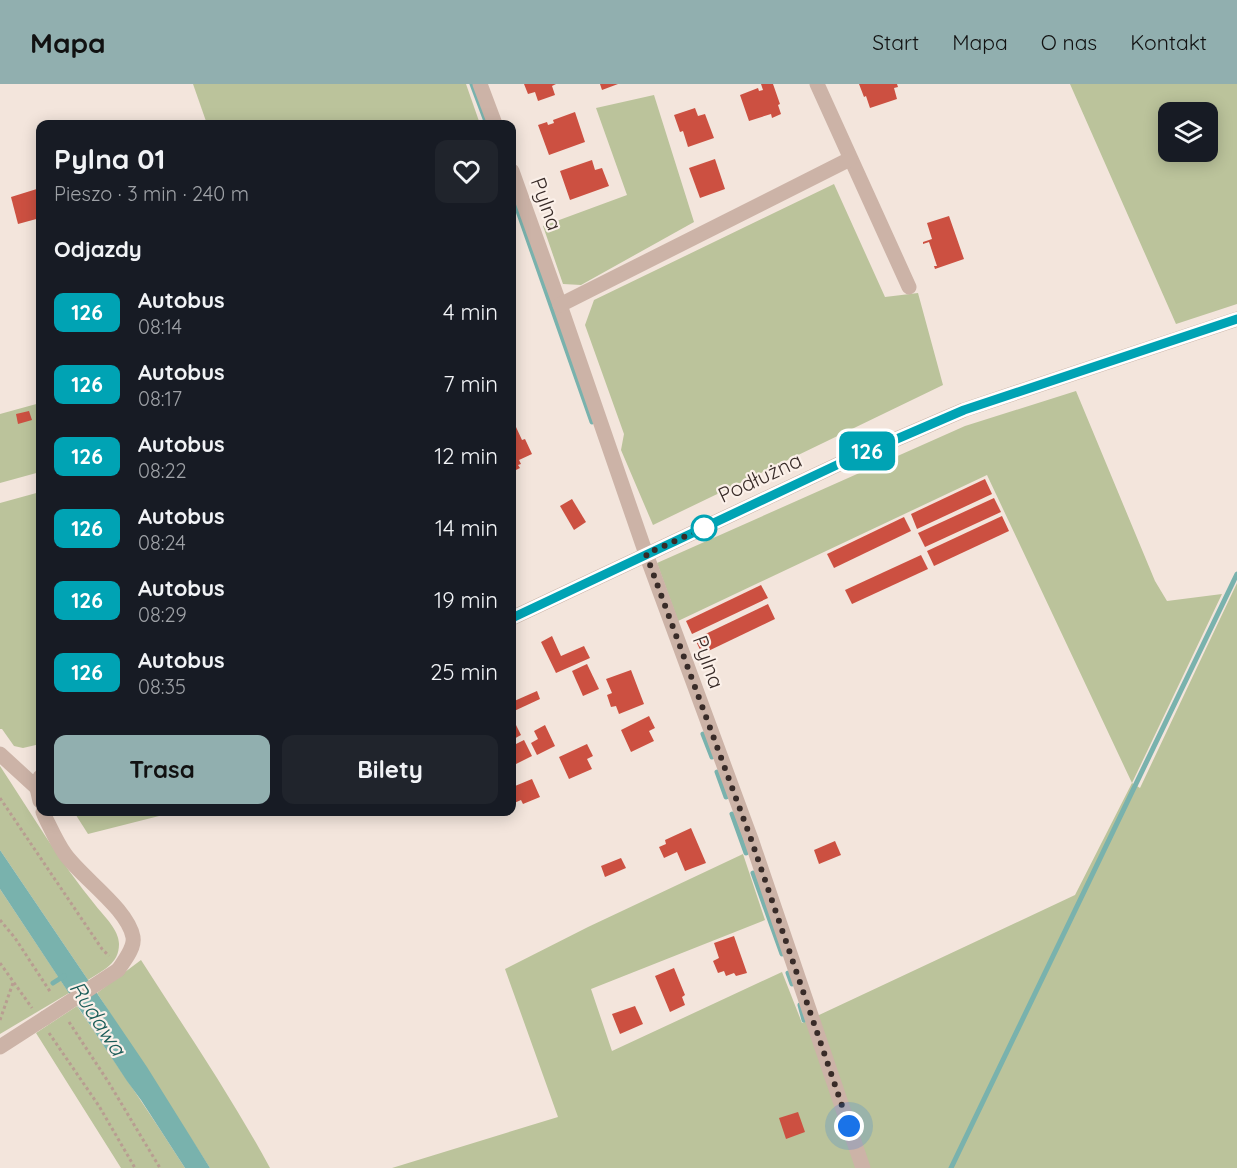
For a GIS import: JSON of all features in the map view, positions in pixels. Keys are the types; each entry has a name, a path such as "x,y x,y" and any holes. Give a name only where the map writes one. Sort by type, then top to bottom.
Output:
{"street":[{"path":"480,84 494,120"},
{"path":"817,84 909,287"},
{"path":"560,305 850,159"},
{"name":"Pylna","path":"516,182 646,554 751,839 863,1168"},
{"name":"Podłużna","path":"516,616 841,463 964,410 1237,319"},
{"path":"0,754 36,785"},
{"path":"0,1047 118,970 128,956 134,940 129,925 66,855 45,816"}],"path":[{"path":"0,798 118,970"},
{"path":"0,920 15,938 54,998"},
{"path":"0,963 13,983 43,1019 99,1106 135,1168"},
{"path":"0,1020 13,983"},
{"path":"66,1016 160,1168"}],"green space":[{"path":"193,84 466,84 479,120 206,120"},
{"path":"1070,84 1237,84 1237,304 1176,324"},
{"path":"654,95 694,222 581,285 563,284 543,226 627,195 596,108"},
{"path":"834,184 885,297 918,293 943,385 653,525 621,450 624,434 585,325 594,300"},
{"path":"1076,391 1155,581 1167,601 1222,594 1132,783 987,475 678,621 657,563 965,426"},
{"path":"36,404 36,473 0,483 0,414"},
{"path":"36,493 36,745 23,748 14,746 0,729 0,503"},
{"path":"1237,583 1237,1168 392,1168 558,1117 505,969 743,854 765,920 591,989 612,1051 782,972 802,1023 1075,895 1132,783 1140,788"},
{"path":"0,766 58,855 117,934 118,951 113,962 88,980 0,850"},
{"path":"77,816 159,816 88,834"},
{"path":"0,889 69,993 0,1034"},
{"path":"141,960 224,1089 270,1168 210,1168 97,993"},
{"path":"77,1006 185,1168 121,1168 36,1033"}],"water":[{"name":"Rudawa","path":"0,850 147,1067 210,1168 185,1168 0,889"}],"building":[{"path":"524,84 556,84 552,86 555,95 538,101 535,92 528,94"},
{"path":"600,84 618,84 602,90"},
{"path":"761,84 773,84 781,114 772,118 771,114 749,121 740,95 758,88 759,91 763,90"},
{"path":"859,84 897,84 898,87 894,88 897,99 870,108"},
{"path":"695,108 698,116 705,114 714,138 688,147 683,131 680,132 674,115"},
{"path":"575,112 585,142 549,155 538,125 547,122 548,125 554,123 553,120"},
{"path":"715,159 725,189 700,198 689,168"},
{"path":"592,160 595,170 602,168 609,186 570,200 560,171"},
{"path":"36,189 36,219 18,224 11,197"},
{"path":"949,216 964,259 935,269 934,266 937,266 929,242 923,244 932,239 927,223"},
{"path":"29,411 32,420 18,424 16,414"},
{"path":"516,427 532,454 519,460 520,468 516,470"},
{"path":"985,479 992,494 917,529 911,514"},
{"path":"994,498 1001,512 925,547 918,533"},
{"path":"572,499 586,522 574,530 560,506"},
{"path":"1002,516 1009,531 934,566 927,551"},
{"path":"904,517 911,531 834,568 827,554"},
{"path":"921,555 928,569 852,604 845,590"},
{"path":"761,585 768,598 692,634 686,621"},
{"path":"768,604 775,619 702,654 695,639"},
{"path":"552,636 561,656 584,646 590,658 556,673 541,642"},
{"path":"587,664 599,689 583,696 572,671"},
{"path":"631,670 644,704 619,714 616,706 611,707 607,695 612,693 606,679"},
{"path":"537,691 540,699 516,710 516,700"},
{"path":"649,716 655,728 649,731 654,741 631,752 621,730"},
{"path":"516,725 521,735 516,738"},
{"path":"545,725 555,746 537,755 531,743 538,739 534,731"},
{"path":"524,740 532,756 516,764 516,744"},
{"path":"587,744 593,756 587,759 592,769 569,779 559,757"},
{"path":"532,779 540,797 523,804 521,800 516,802 516,786"},
{"path":"691,828 706,863 685,871 677,852 664,858 659,847 666,844 665,840"},
{"path":"835,841 841,855 819,864 814,850"},
{"path":"621,858 626,868 605,877 601,866"},
{"path":"734,936 747,973 736,976 734,973 726,976 724,971 718,973 713,961 719,958 714,943"},
{"path":"674,968 685,995 682,997 685,1005 670,1012 655,976"},
{"path":"635,1006 643,1024 620,1034 612,1014"},
{"path":"798,1112 805,1132 786,1139 779,1118"}],"waterway":[{"path":"472,84 486,120"},
{"path":"516,205 592,422"},
{"path":"951,1168 1237,574"},
{"path":"703,734 712,757"},
{"path":"717,772 726,797"},
{"path":"732,814 746,853"},
{"path":"753,873 782,954"},
{"path":"788,973 792,984"},
{"path":"53,983 64,976"},
{"path":"800,1005 804,1020"}],"bus line":[{"name":"126","path":"516,616 841,463 964,410 1237,319"}],"route":[{"path":"704,528 646,554 751,839 849,1126"}]}
